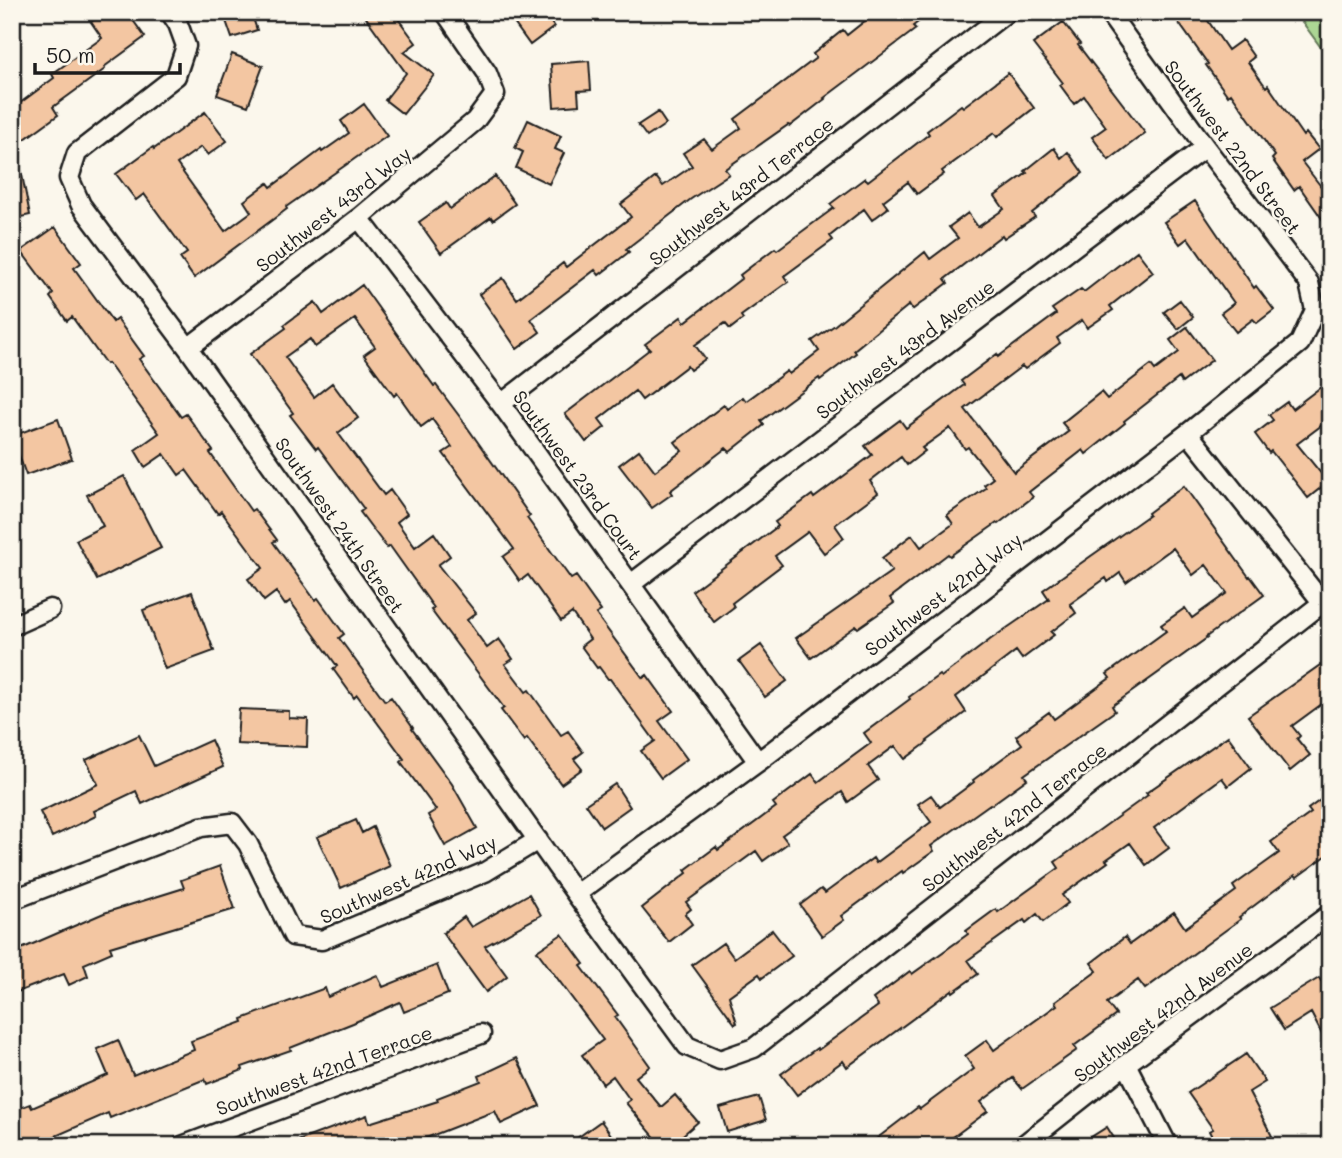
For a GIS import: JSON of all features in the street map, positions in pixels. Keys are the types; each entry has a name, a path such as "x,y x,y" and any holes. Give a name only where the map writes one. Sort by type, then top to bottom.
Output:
{"street":[{"name":"Southwest 24th Street","path":"170,12 178,24 186,46 176,76 77,153 69,178 81,205 188,348 687,1046 720,1060"},
{"name":"Southwest 43rd Way","path":"188,348 359,218 475,121 495,94 487,73 444,12"},
{"name":"Southwest 43rd Terrace","path":"501,404 1007,12"},
{"name":"Southwest 22nd Street","path":"1108,12 1205,147 1309,283 1315,310"},
{"name":"Southwest 43rd Avenue","path":"631,583 1205,147"},
{"name":"Southwest 23rd Court","path":"359,218 501,404 758,762"},
{"name":"Southwest 42nd Way","path":"576,894 758,762 1188,433 1300,343 1315,310"},
{"path":"1188,433 1326,600"},
{"name":"Southwest 42nd Terrace","path":"720,1060 754,1048 1326,600"},
{"path":"12,626 50,608"},
{"name":"Southwest 42nd Way","path":"12,900 201,827 232,824 248,844 293,936 322,940 485,872 538,840"},
{"name":"Southwest 42nd Avenue","path":"1022,1146 1126,1064 1330,914"},
{"name":"Southwest 42nd Terrace","path":"182,1146 481,1034"},
{"path":"1126,1064 1168,1146"}],"green space":[{"path":"1295,12 1330,12 1330,60"}],"building":[{"path":"104,12 127,12 145,37 53,107 58,115 22,141 12,127 12,109 54,78 52,74 102,38 91,22"},
{"path":"223,12 251,12 257,30 232,38"},
{"path":"362,12 393,12 416,43 404,52 434,75 403,114 385,100 406,73"},
{"path":"506,12 544,12 554,27 530,45"},
{"path":"876,12 931,12 913,26 916,29 790,126 725,169 729,174 691,199 626,249 629,252 599,275 595,270 531,319 540,332 517,349 479,294 503,278 517,299 563,263 566,267 631,217 621,204 656,177 663,186 692,166 683,153 704,139 712,149 741,128 735,119 816,58 813,54 843,30 847,35"},
{"path":"1171,12 1202,12 1228,50 1242,40 1254,57 1248,62 1266,87 1268,85 1303,136 1306,133 1319,149 1302,162 1323,189 1330,184 1330,230 1299,186 1294,190 1272,159 1275,156 1231,93 1228,96"},
{"path":"1063,22 1145,133 1109,160 1092,137 1106,127 1084,96 1074,104 1060,85 1063,83 1033,44"},
{"path":"232,54 263,66 248,106 217,95"},
{"path":"589,61 591,90 578,91 579,105 554,107 551,64"},
{"path":"1008,73 1034,108 997,137 994,133 942,171 944,174 917,194 908,182 883,201 888,208 872,220 864,209 830,236 833,240 784,276 788,282 741,316 743,319 730,329 725,323 695,345 705,359 690,370 687,366 642,400 635,391 599,419 605,427 586,442 565,414 650,349 645,344 681,317 685,322 742,278 740,275 775,248 777,250 834,208 830,204 865,178 868,181 929,134 927,131"},
{"path":"364,104 387,136 286,207 287,209 194,278 180,258 187,253 144,194 136,200 116,174 205,112 227,141 208,155 201,147 177,164 225,231 251,212 244,201 268,183 271,187 349,133 341,121"},
{"path":"658,112 666,124 647,137 638,125"},
{"path":"528,120 561,136 555,149 564,153 549,184 516,168 523,152 515,148"},
{"path":"1054,148 1061,158 1068,152 1083,173 1032,213 1035,217 1004,238 1002,235 945,279 948,283 912,310 909,305 854,350 856,353 761,421 764,425 730,452 726,448 652,508 619,465 639,450 655,471 682,451 675,442 724,405 727,409 743,397 746,401 787,371 789,374 819,351 812,341 925,252 930,259 958,238 949,227 968,213 978,227 1004,209 995,196 1027,173 1025,171"},
{"path":"20,165 30,215 12,219 12,166"},
{"path":"495,176 515,204 493,220 491,217 441,253 419,222 446,203 450,209"},
{"path":"1195,201 1254,288 1256,286 1274,310 1257,323 1253,319 1236,332 1221,313 1234,303 1188,238 1180,244 1164,222"},
{"path":"55,227 81,263 74,268 113,322 117,319 144,356 139,359 181,417 186,414 251,511 254,509 277,540 273,542 315,600 318,598 344,634 339,638 385,701 391,697 452,784 477,828 445,846 428,815 436,810 401,762 404,759 357,695 354,698 333,669 337,666 290,601 285,605 276,592 264,601 248,579 263,568 221,511 218,514 186,470 179,475 164,454 145,467 135,450 159,433 72,317 67,321 50,297 53,294 21,251"},
{"path":"1137,251 1153,272 1110,306 1113,310 1087,328 1082,320 1057,338 1060,343 1025,369 1022,366 965,409 1014,472 1069,431 1062,423 1101,392 1107,399 1151,365 1155,370 1179,352 1170,340 1187,327 1212,360 1182,383 1179,378 1086,454 1083,450 1029,492 1033,497 998,524 950,556 948,554 890,598 894,603 811,658 796,638 892,571 882,558 912,535 921,547 953,524 947,515 986,488 984,485 993,478 968,447 965,449 950,428 922,448 925,451 907,465 901,457 870,481 878,493 835,525 844,538 824,553 808,532 775,556 782,565 732,603 734,607 714,622 692,591 778,526 775,522 812,495 814,498 872,455 865,446 900,420 906,428 964,385 961,381 1056,314 1052,309 1081,289 1084,292"},
{"path":"362,285 434,386 436,385 460,417 571,579 576,576 601,611 596,614 643,678 647,675 673,711 659,721 687,759 661,778 641,751 655,741 610,679 597,668 581,646 590,639 572,613 561,621 528,575 520,581 503,557 514,549 443,453 452,447 432,419 421,427 397,393 394,396 364,355 375,347 355,319 315,347 310,339 285,357 314,397 332,383 358,418 338,433 384,495 390,490 407,514 397,522 415,547 434,533 450,556 438,565 476,613 467,620 487,648 499,639 513,659 505,664 526,692 529,690 561,735 568,731 583,752 574,759 582,769 561,784 527,738 524,741 501,710 504,708 431,610 434,608 390,546 387,548 360,512 364,509 318,447 316,449 290,415 293,413 250,354 286,328 284,325 315,302 323,314"},
{"path":"1180,300 1193,317 1178,329 1164,312"},
{"path":"1330,380 1330,419 1297,444 1328,482 1308,498 1255,434 1273,420 1269,415 1287,402 1292,409"},
{"path":"58,419 72,459 26,475 12,436"},
{"path":"124,476 161,548 97,580 76,540 103,526 87,495"},
{"path":"1184,486 1264,595 1112,706 1115,711 1024,775 1027,779 931,846 934,851 841,916 844,920 822,936 800,905 821,889 825,893 873,858 876,863 931,822 918,804 931,795 940,807 1022,744 1016,736 1049,712 1054,719 1110,678 1107,674 1166,631 1161,625 1185,608 1192,618 1227,593 1206,565 1193,575 1173,548 1126,582 1120,573 1108,582 1106,578 1070,604 1076,613 1051,632 1054,635 1022,659 1016,651 956,697 966,712 928,742 905,759 895,746 868,766 878,780 848,802 842,792 782,835 788,843 763,861 756,851 686,902 691,909 685,914 692,924 669,942 642,908 687,873 685,870 716,847 718,850 776,807 773,803 812,774 818,782 871,743 864,733 939,675 941,677 1049,599 1043,590 1149,515 1148,513"},
{"path":"192,592 214,651 165,669 143,610"},
{"path":"761,645 787,681 765,697 739,661"},
{"path":"1330,658 1330,698 1292,726 1300,736 1297,739 1310,755 1290,771 1248,716"},
{"path":"239,709 289,711 289,718 308,719 307,747 237,744"},
{"path":"139,735 154,766 211,740 223,767 142,804 136,791 94,811 96,816 52,837 40,812 98,784 86,760"},
{"path":"1228,736 1251,768 1228,786 1222,778 1154,828 1169,848 1146,865 1130,843 1062,895 1068,903 1043,922 1037,914 1026,923 1024,920 968,960 978,974 847,1067 843,1061 797,1095 781,1074 878,1006 873,999 910,971 912,974 968,934 966,931 996,909 998,912 1059,868 1055,862 1148,795 1146,793"},
{"path":"615,784 630,807 602,827 586,804"},
{"path":"1330,793 1330,853 1297,877 1295,875 1239,917 1241,919 1145,989 1138,980 1107,1003 1116,1015 1074,1046 1077,1050 1022,1089 1013,1078 981,1102 988,1111 941,1146 867,1146 974,1069 965,1056 987,1040 994,1050 1057,1005 1055,1002 1097,971 1091,963 1125,937 1130,944 1174,912 1185,928 1236,891 1233,886 1279,853 1271,842 1311,813 1308,809"},
{"path":"356,820 362,833 373,827 390,866 341,888 317,837"},
{"path":"220,866 235,909 110,947 112,952 84,964 88,976 69,985 64,974 12,994 12,953 104,913 184,888 181,880"},
{"path":"529,894 541,915 485,946 507,976 486,992 443,933 464,917 471,927"},
{"path":"772,930 792,956 762,978 759,974 729,996 737,1023 735,1024 692,965 723,943 734,958"},
{"path":"562,934 650,1066 636,1077 661,1107 675,1095 698,1122 670,1146 662,1146 626,1103 630,1100 613,1076 603,1084 582,1055 603,1040 537,951"},
{"path":"437,965 448,994 404,1012 400,1002 207,1084 205,1079 110,1118 108,1113 33,1146 12,1146 12,1111 30,1104 32,1108 108,1075 97,1049 118,1040 133,1075 194,1050 191,1041 325,988 328,997 377,975 383,987"},
{"path":"1319,978 1330,994 1330,1050 1311,1013 1284,1030 1270,1008"},
{"path":"1246,1054 1265,1082 1249,1092 1272,1136 1254,1146 1217,1146 1209,1131 1213,1129 1188,1093"},
{"path":"517,1058 540,1106 501,1124 495,1111 400,1146 393,1146 391,1139 372,1146 290,1146 367,1115 369,1123 438,1101 437,1098 481,1081 479,1076"},
{"path":"759,1097 766,1120 727,1132 720,1108"},
{"path":"601,1121 619,1146 566,1146"},
{"path":"1107,1127 1119,1146 1077,1146"}]}
